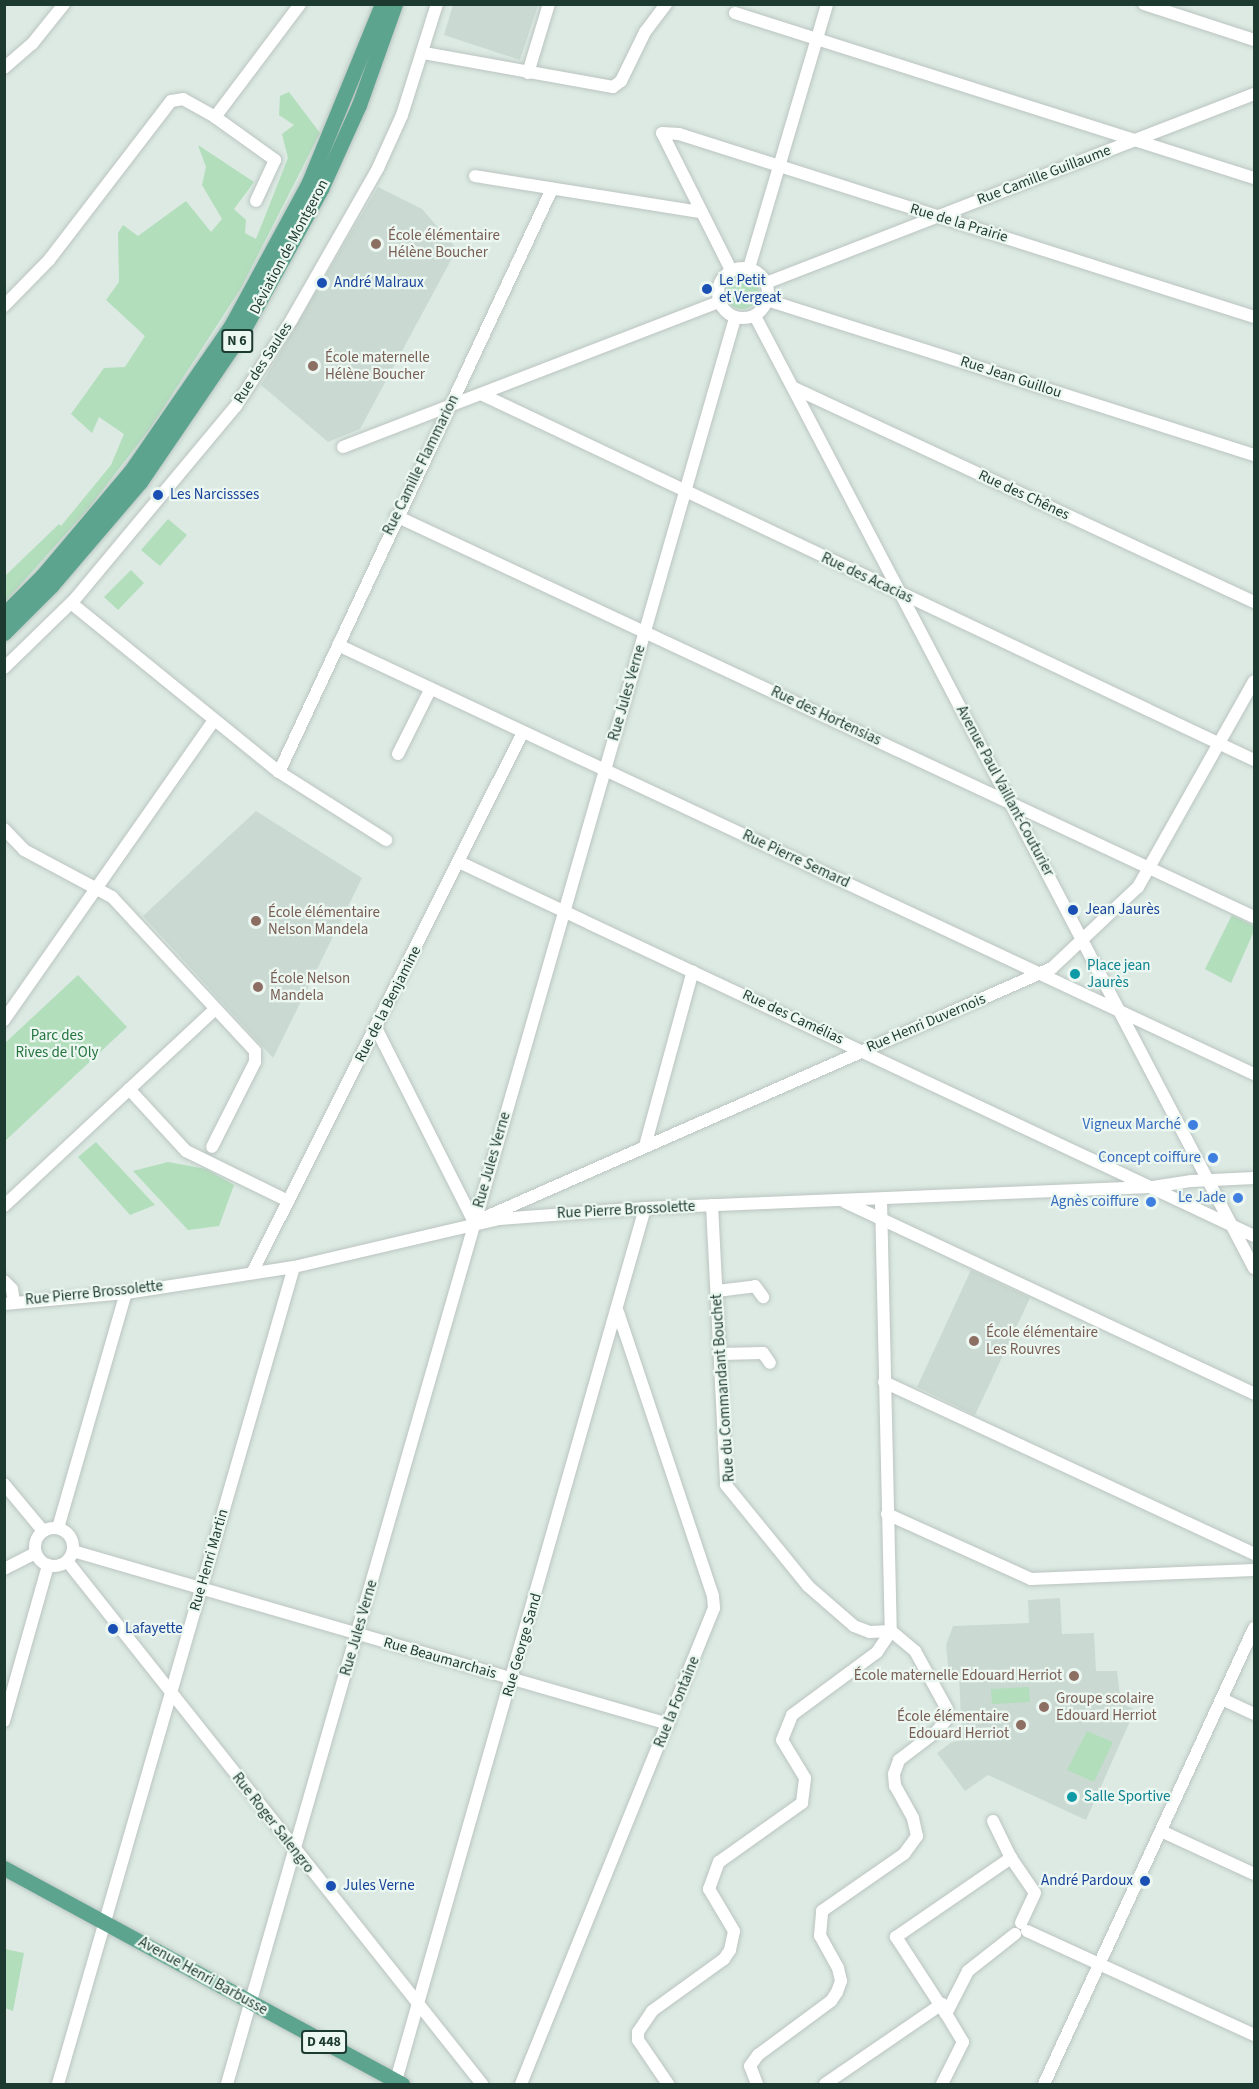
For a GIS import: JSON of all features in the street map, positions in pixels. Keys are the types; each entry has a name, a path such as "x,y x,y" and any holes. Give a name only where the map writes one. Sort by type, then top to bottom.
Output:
{"main road":[{"name":"Déviation de Montgeron","path":"4,614 42,576 130,472 232,324 309,182 346,99 382,4"},
{"name":"Déviation de Montgeron","path":"4,633 52,585 140,482 241,334 321,189 358,105 396,4"},
{"name":"Avenue Henri Barbusse","path":"4,1868 398,2083"}],"street":[{"path":"4,68 32,44 64,4"},
{"path":"215,117 300,4"},
{"name":"Rue des Saules","path":"4,668 70,603 236,406 292,319 378,168 424,53 438,4"},
{"path":"528,73 549,4"},
{"path":"424,53 613,87 621,81 645,32 666,4"},
{"path":"749,268 826,4"},
{"path":"1144,4 1254,40"},
{"path":"735,13 1254,178"},
{"name":"Rue Camille Guillaume","path":"766,283 1254,94"},
{"path":"4,306 49,260 171,101 183,99 215,117 275,160 255,201"},
{"name":"Rue de la Prairie","path":"700,212 662,133 679,134 1254,317"},
{"path":"474,176 700,212 731,270"},
{"name":"Rue Camille Flammarion","path":"279,772 291,741 338,645 396,516 552,189"},
{"path":"749,268 766,283 767,300 755,316 735,318 719,302 718,287 731,270 749,268"},
{"name":"Rue Jean Guillou","path":"767,300 1254,455"},
{"path":"343,447 719,302"},
{"name":"Avenue Paul Vaillant-Couturier","path":"755,316 1013,803 1254,1268"},
{"name":"Rue Jules Verne","path":"227,2085 735,318"},
{"name":"Rue des Chênes","path":"794,388 1254,602"},
{"name":"Rue des Acacias","path":"481,394 1254,760"},
{"name":"Rue des Hortensias","path":"396,516 1254,917"},
{"path":"70,603 279,772 386,840"},
{"name":"Rue Pierre Semard","path":"338,645 522,734 605,770 1254,1074"},
{"name":"Rue Henri Duvernois","path":"474,1222 862,1049 1042,974 1083,940 1138,887 1151,868 1254,681"},
{"path":"398,754 430,690"},
{"path":"4,1020 214,720"},
{"name":"Rue de la Benjamine","path":"252,1273 522,734"},
{"path":"4,829 24,850 112,897 255,1051 255,1062 212,1147"},
{"name":"Rue des Camélias","path":"459,862 862,1049 1153,1187 1234,1229 1254,1236"},
{"path":"645,1146 693,971"},
{"path":"4,1206 215,1009"},
{"path":"376,1029 474,1222"},
{"path":"129,1089 186,1151 288,1201"},
{"path":"1094,1159 1119,1175 1119,1188"},
{"name":"Rue Pierre Brossolette","path":"9,1303 126,1293 294,1267 474,1222 645,1208 1153,1187 1254,1178"},
{"path":"536,1194 533,1207 541,1216"},
{"path":"668,2085 638,2040 638,2032 652,2011 724,1959 730,1950 734,1931 709,1889 719,1862 802,1803 805,1779 782,1740 792,1715 877,1652 891,1632 881,1200"},
{"path":"844,1201 1254,1394"},
{"name":"Rue du Commandant Bouchet","path":"712,1205 726,1485 808,1586 854,1626 870,1632 891,1632"},
{"name":"Rue George Sand","path":"398,2083 418,2006 618,1312 645,1208"},
{"name":"Rue Henri Martin","path":"58,2085 294,1267"},
{"path":"4,1281 12,1289 9,1303"},
{"path":"717,1291 755,1286 763,1297"},
{"path":"58,1528 126,1293"},
{"name":"Rue la Fontaine","path":"521,2085 712,1614 713,1596 618,1312"},
{"path":"720,1354 763,1353 770,1363"},
{"path":"884,1382 1254,1554"},
{"path":"4,1484 43,1531"},
{"path":"887,1514 1031,1579 1252,1568"},
{"path":"58,1528 72,1539 70,1556 48,1565 35,1554 35,1541 43,1531 58,1528"},
{"path":"4,1569 35,1554"},
{"name":"Rue Beaumarchais","path":"70,1556 200,1589 668,1724"},
{"name":"Rue Roger Salengro","path":"70,1556 170,1692 482,2085"},
{"path":"4,1721 48,1565"},
{"path":"1044,2085 1254,1628"},
{"path":"757,2085 750,2066 758,2055 831,2001 837,1992 841,1981 838,1968 820,1936 822,1911 904,1854 917,1836 913,1818 895,1786 894,1774 899,1761 937,1731 946,1720 947,1709 915,1652 891,1632"},
{"path":"1222,1699 1254,1714"},
{"path":"825,2085 944,2009 968,1971 1021,1930 1035,1893 1011,1858 993,1821"},
{"path":"1161,1831 1254,1874"},
{"path":"942,2085 963,2042 944,2009 896,1938 1011,1858"},
{"path":"1021,1930 1100,1963 1254,2035"}],"shaded area":[{"path":"453,5 538,5 520,60 444,35"},
{"path":"378,187 422,209 457,249 360,429 328,442 261,385"},
{"name":"École Nelson Mandela","path":"256,811 362,878 273,1058 143,916"},
{"name":"École élémentaire Les Rouvres","path":"971,1270 1030,1298 975,1415 917,1387"},
{"name":"Groupe scolaire Edouard Herriot","path":"1060,1598 1062,1634 1094,1633 1096,1671 1117,1671 1121,1703 1135,1710 1086,1820 988,1775 965,1791 937,1753 952,1742 962,1740 959,1675 949,1675 946,1645 953,1626 1029,1623 1028,1600"}],"green space":[{"path":"289,92 320,133 241,288 151,427 88,509 5,602 5,576 59,524 61,526 111,465 124,434 99,417 92,433 71,414 104,368 125,367 145,336 106,300 119,282 118,233 123,225 138,236 186,201 211,232 222,219 202,185 206,167 198,145 254,182 234,209 246,220 245,233 256,239 288,158 282,134 294,125 279,115 280,96"},
{"path":"742,275 754,280 759,292 754,304 742,309 730,304 725,292 730,280"},
{"path":"168,519 187,535 160,566 141,550"},
{"path":"131,570 144,583 118,610 104,597"},
{"path":"1232,915 1254,926 1254,931 1231,983 1205,969"},
{"name":"Parc des Rives de l'Oly","path":"78,975 127,1027 5,1141 5,1043"},
{"path":"96,1142 155,1205 130,1215 78,1157"},
{"path":"168,1162 206,1169 234,1185 219,1226 188,1230 133,1171"},
{"path":"1029,1687 1030,1702 992,1704 991,1689"},
{"path":"1087,1731 1113,1742 1094,1782 1067,1770"},
{"path":"5,1949 24,1953 13,2011 5,2008"}],"place":[{"name":"École élémentaire Hélène Boucher","path":"376,244"},
{"name":"André Malraux","path":"322,283"},
{"name":"Le Petit et Vergeat","path":"707,289"},
{"name":"École maternelle Hélène Boucher","path":"313,366"},
{"name":"Les Narcissses","path":"158,495"},
{"name":"Jean Jaurès","path":"1073,910"},
{"name":"École élémentaire Nelson Mandela","path":"256,921"},
{"name":"Place jean Jaurès","path":"1075,974"},
{"name":"École Nelson Mandela","path":"258,987"},
{"name":"Vigneux Marché","path":"1193,1125"},
{"name":"Concept coiffure","path":"1213,1158"},
{"name":"Le Jade","path":"1238,1198"},
{"name":"Agnès coiffure","path":"1151,1202"},
{"name":"École élémentaire Les Rouvres","path":"974,1341"},
{"name":"Lafayette","path":"113,1629"},
{"name":"École maternelle Edouard Herriot","path":"1074,1676"},
{"name":"Groupe scolaire Edouard Herriot","path":"1044,1707"},
{"name":"École élémentaire Edouard Herriot","path":"1021,1725"},
{"name":"Salle Sportive","path":"1072,1797"},
{"name":"André Pardoux","path":"1145,1881"},
{"name":"Jules Verne","path":"331,1886"}]}
